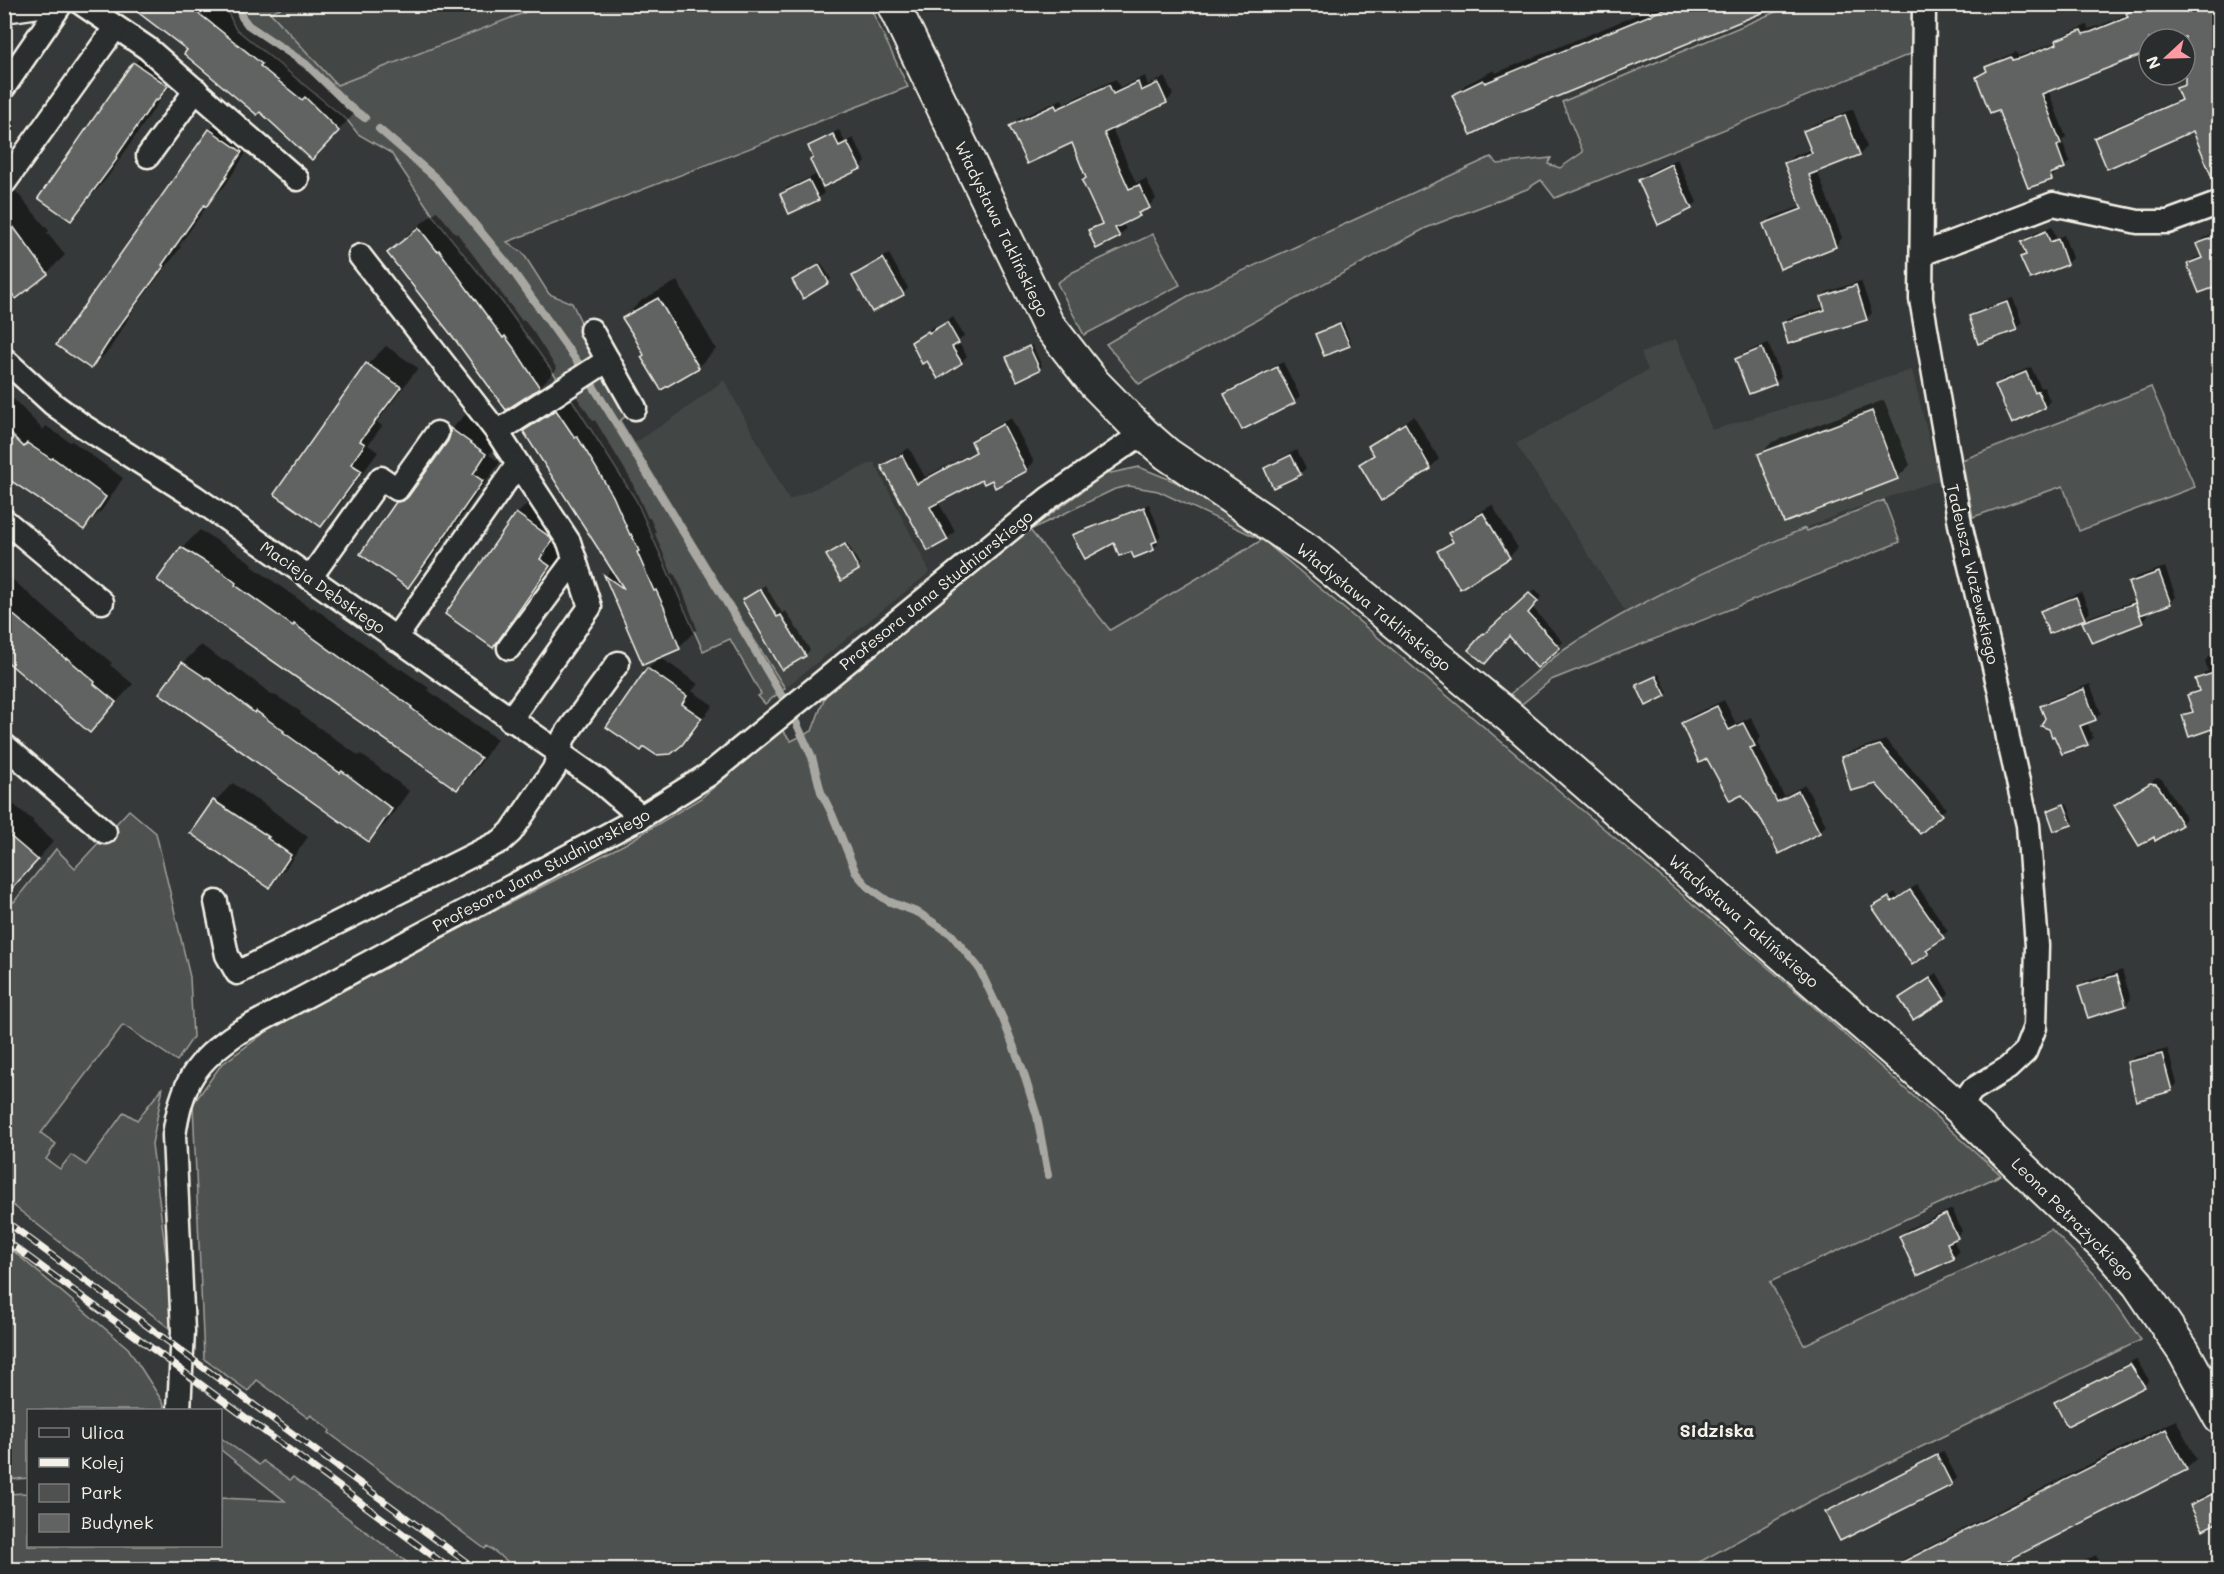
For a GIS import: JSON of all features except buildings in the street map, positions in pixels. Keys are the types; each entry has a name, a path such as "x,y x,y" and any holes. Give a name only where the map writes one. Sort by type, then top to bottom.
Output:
{"street":[{"path":"4,11 53,4"},
{"path":"4,87 61,4"},
{"path":"82,4 147,48 297,179"},
{"name":"Władysława Taklińskiego","path":"893,4 1047,323 1094,383 1143,433 1194,475 1309,552 1512,719 1966,1114"},
{"name":"Tadeusza Ważewskiego","path":"1924,4 1921,299 1958,514 2000,692 2028,825 2037,946 2035,1027 2025,1052 2008,1068 1972,1090 1966,1114"},
{"path":"5,182 115,28"},
{"path":"148,156 196,90"},
{"path":"1922,254 2053,204 2138,222 2168,222 2220,203"},
{"path":"360,256 497,432 568,542 575,559 590,607 510,720"},
{"path":"591,330 635,408"},
{"name":"Macieja Dębskiego","path":"4,358 53,404 83,426 195,497 598,780 641,817"},
{"path":"497,432 608,360"},
{"path":"310,578 381,478 397,489 437,433"},
{"name":"Profesora Jana Studniarskiego","path":"180,1409 183,1314 175,1201 174,1136 176,1119 186,1085 195,1069 217,1047 239,1032 641,817 708,775 1049,498 1143,433"},
{"path":"395,639 518,464"},
{"path":"4,520 102,602"},
{"path":"509,648 575,559"},
{"path":"216,902 227,955 237,973 501,841 511,832 554,769 564,737 618,663"},
{"path":"4,745 105,832"},
{"name":"Leona Petrażyckiego","path":"1966,1114 2109,1251 2138,1284 2184,1352 2220,1418"}],"shaded area":[{"path":"289,4 544,5 337,85 270,12"},
{"path":"1676,339 1712,430 1912,370 1939,480 1845,512 1755,549 1626,612 1516,444 1648,370 1641,353"},
{"path":"724,380 789,500 874,462 930,572 785,688 633,444 676,416"}],"green space":[{"path":"225,5 289,5 270,12 337,85 544,5 869,5 908,87 507,242 523,253 549,294 572,303 598,358 560,382 503,303 434,217 391,153 358,134 347,120 235,28"},
{"path":"1792,5 1851,5 1853,9 1865,5 1913,5 1913,53 1555,198 1541,180 1527,189 1426,228 1139,384 1106,344 1188,296 1491,157 1498,164 1551,158 1548,164 1560,168 1583,152 1562,102"},
{"path":"1153,234 1180,285 1084,335 1057,283 1073,272"},
{"path":"607,372 632,411 620,421 785,688 765,704 758,696 761,694 730,639 703,651 636,500 570,397"},
{"path":"2151,387 2195,487 2079,531 2063,486 1973,517 1962,460"},
{"path":"1139,467 1176,482 1269,537 1263,540 1804,998 2001,1175 1770,1282 1804,1345 2051,1229 2100,1280 2141,1340 1810,1501 1687,1569 513,1569 506,1564 507,1561 487,1546 485,1549 329,1433 330,1430 311,1415 308,1418 257,1380 248,1391 204,1359 193,1104 221,1065 282,1020 625,844 701,798 782,730 791,741 812,731 826,694 1029,530 1106,474","holes":["1129,486 1158,491 1262,540 1110,630 1030,530 1115,489"]},
{"path":"1884,500 1900,542 1551,680 1522,704 1510,694 1567,648 1653,598 1805,528 1807,531"},
{"path":"129,810 156,833 190,977 193,1037 177,1061 123,1025 41,1133 56,1144 46,1159 60,1169 71,1155 86,1165 124,1112 137,1120 163,1087 152,1144 173,1331 5,1199 4,895 14,902 56,849 75,868"},
{"path":"5,1244 128,1348 164,1404 163,1409 27,1409 27,1478 5,1480"},
{"path":"222,1439 259,1465 263,1461 290,1480 293,1477 416,1569 5,1569 5,1494 27,1493 27,1547 222,1547 222,1498 285,1501 222,1451"}],"waterway":[{"path":"237,4 248,25 306,64 350,107 365,118"},
{"path":"379,129 437,179 507,263 579,364"},
{"path":"593,386 783,698"},
{"path":"795,720 812,757 821,792 856,873 868,887 888,901 919,913 951,934 979,968 1003,1019 1023,1071 1037,1116 1048,1175"}],"railway":[{"path":"4,1220 477,1570"},
{"path":"4,1239 452,1570"}],"district":[{"name":"Sidziska","path":"1717,1431"}]}
